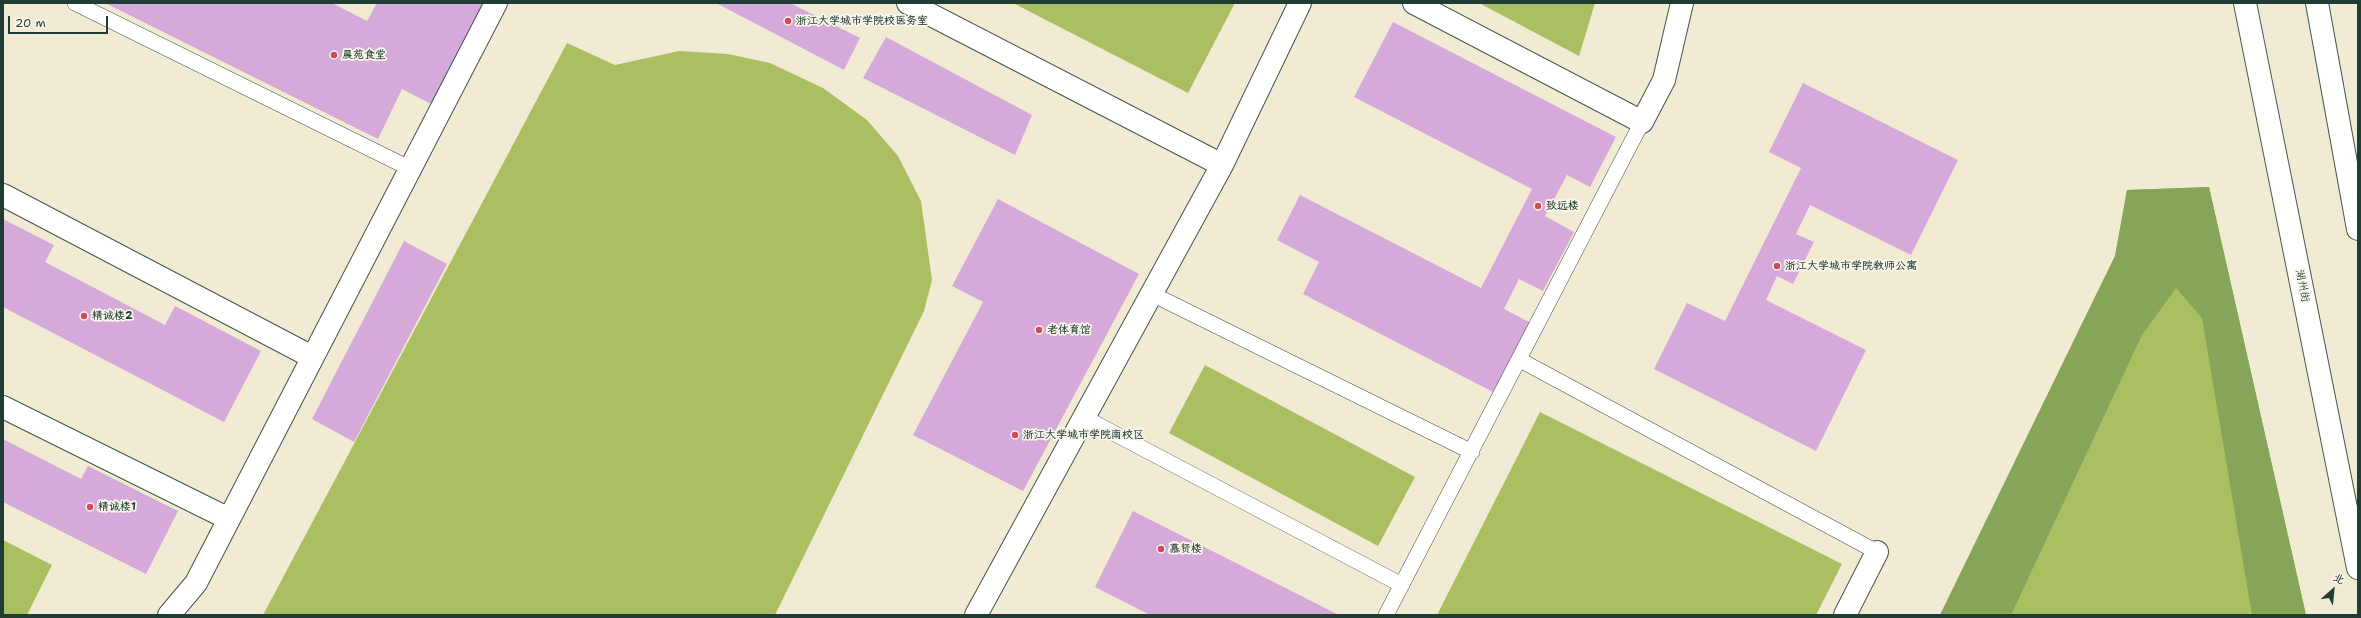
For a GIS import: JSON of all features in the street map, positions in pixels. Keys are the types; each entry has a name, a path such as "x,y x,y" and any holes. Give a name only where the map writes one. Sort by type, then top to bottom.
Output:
{"street":[{"path":"169,615 196,583 496,3"},
{"path":"908,3 1222,165"},
{"path":"976,615 1222,165 1300,3"},
{"path":"1414,3 1642,122 1664,80 1682,3"},
{"name":"湖州街","path":"2245,3 2358,568"},
{"path":"2316,3 2358,229"},
{"path":"3,195 312,358"},
{"path":"3,407 229,519"},
{"path":"1845,615 1877,552"}],"lane":[{"path":"75,3 410,168"},
{"path":"1386,615 1520,360 1642,122"},
{"path":"1152,294 1472,452"},
{"path":"1520,360 1877,552"},
{"path":"1085,418 1402,584"}],"green space":[{"path":"1013,3 1235,3 1188,93"},
{"path":"1479,3 1595,3 1579,56"},
{"path":"567,43 615,65 679,51 728,54 770,63 823,88 867,120 898,156 921,201 932,280 924,311 775,615 263,615"},
{"path":"2209,187 2306,615 1940,615 2115,256 2127,190"},
{"path":"2209,187 2306,615 2252,615 2202,318 2176,288 2142,335 2011,615 1940,615 2115,256 2127,190"},
{"path":"1205,365 1415,477 1378,546 1169,433"},
{"path":"1540,412 1842,564 1816,615 1437,615"},
{"path":"3,540 52,565 27,615 3,615"}],"building":[{"name":"晨苑食堂","path":"105,3 332,3 367,21 377,3 484,3 433,105 402,89 378,139"},
{"name":"浙江大学城市学院校医务室","path":"716,3 790,3 860,38 844,70"},
{"name":"致远楼","path":"1393,22 1616,137 1590,187 1567,175 1545,216 1574,232 1543,291 1519,279 1504,309 1531,323 1495,393 1303,294 1319,262 1277,240 1300,195 1481,288 1532,189 1354,97"},
{"path":"886,37 1032,115 1015,155 863,78"},
{"name":"浙江大学城市学院教师公寓","path":"1803,83 1958,160 1911,255 1810,205 1796,234 1814,242 1793,284 1777,276 1766,300 1866,350 1816,451 1654,369 1687,303 1725,321 1801,168 1769,152"},
{"name":"老体育馆","path":"998,199 1139,274 1023,491 913,435 983,302 952,286"},
{"name":"精诚楼2","path":"3,219 54,245 45,262 165,325 175,306 261,351 224,422 3,307"},
{"path":"404,241 447,264 354,442 312,419"},
{"name":"精诚楼1","path":"3,439 81,479 88,466 178,511 146,574 3,502"},
{"name":"慕贤楼","path":"1133,511 1339,615 1150,615 1095,587"}],"place":[{"name":"浙江大学城市学院校医务室","path":"788,21"},
{"name":"晨苑食堂","path":"334,55"},
{"name":"致远楼","path":"1538,206"},
{"name":"浙江大学城市学院教师公寓","path":"1777,266"},
{"name":"精诚楼2","path":"84,316"},
{"name":"老体育馆","path":"1039,330"},
{"name":"浙江大学城市学院南校区","path":"1015,435"},
{"name":"精诚楼1","path":"90,507"},
{"name":"慕贤楼","path":"1161,549"}]}
